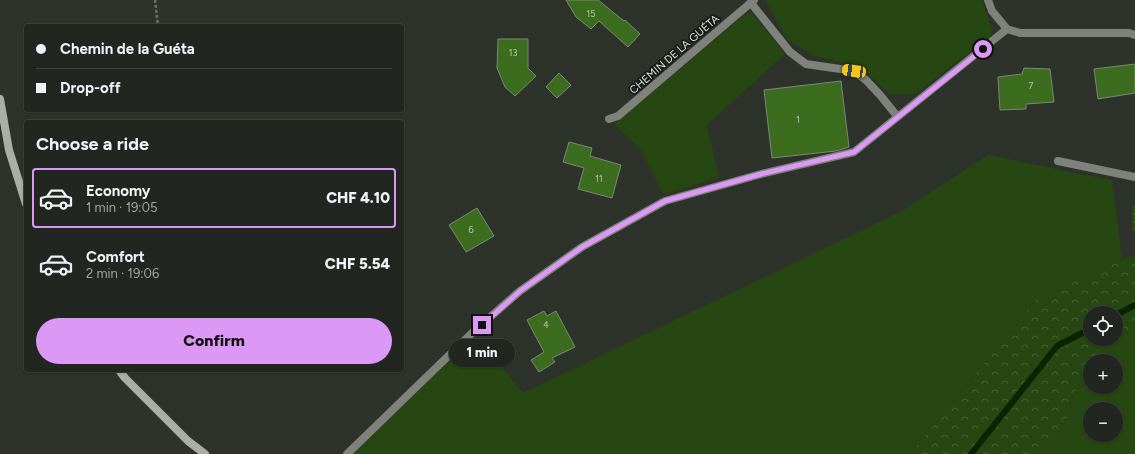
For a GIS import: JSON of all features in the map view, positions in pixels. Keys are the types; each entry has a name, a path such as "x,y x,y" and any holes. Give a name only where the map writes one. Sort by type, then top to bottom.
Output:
{"main road":[{"path":"0,99 9,150 24,198"},
{"path":"120,372 183,436 204,454"}],"street":[{"path":"988,0 992,12 1007,29 1020,33 1129,33 1135,35"},
{"name":"CHEMIN DE LA GUÉTA","path":"609,119 618,116 752,1 790,52 806,64 854,71 876,90 897,116"},
{"path":"347,454 473,332 520,291 582,247 665,201 761,174 854,152 1007,29"},
{"path":"1058,161 1135,177"}],"path":[{"path":"155,0 158,24"}],"green space":[{"path":"768,0 982,0 993,34 915,94 890,94 859,66 814,56 788,40 766,2"},
{"path":"752,13 785,54 707,125 719,177 664,195 640,149 614,124 744,15"},
{"path":"988,155 1112,180 1122,259 1035,301 910,454 347,454 473,332 523,393 900,212"},
{"path":"1132,206 1135,206 1135,230 1132,230"},
{"path":"1135,256 1135,325 1123,334 1123,306 1083,306 1083,346 1108,346 1097,354 1083,354 1083,367 1065,423 1041,454 910,454 1035,301 1122,259"},
{"path":"1135,325 1135,454 1041,454 1065,423 1083,367 1083,394 1123,394 1123,354 1097,354 1108,346 1123,346 1123,334"}],"building":[{"path":"566,0 598,0 624,21 625,20 640,34 628,47 599,21 591,29 576,17"},
{"path":"498,39 528,39 528,68 536,76 515,96 505,87 497,68"},
{"path":"1135,64 1135,93 1098,99 1094,69"},
{"path":"1024,68 1050,69 1054,102 1026,104 1026,109 1000,110 998,77 1022,74"},
{"path":"559,73 571,85 557,98 546,87"},
{"path":"841,81 849,147 836,151 772,158 764,90"},
{"path":"569,142 592,148 590,156 621,165 612,198 578,189 584,168 563,162"},
{"path":"477,208 494,236 466,252 449,225"},
{"path":"544,311 547,316 556,311 575,347 552,358 555,362 539,372 531,360 544,352 527,320"}],"waterway":[{"path":"1123,311 1135,305"},
{"path":"971,454 1057,346 1083,333"}],"route":[{"path":"482,325 520,291 582,247 665,201 761,174 854,152 897,116 983,49"}]}
